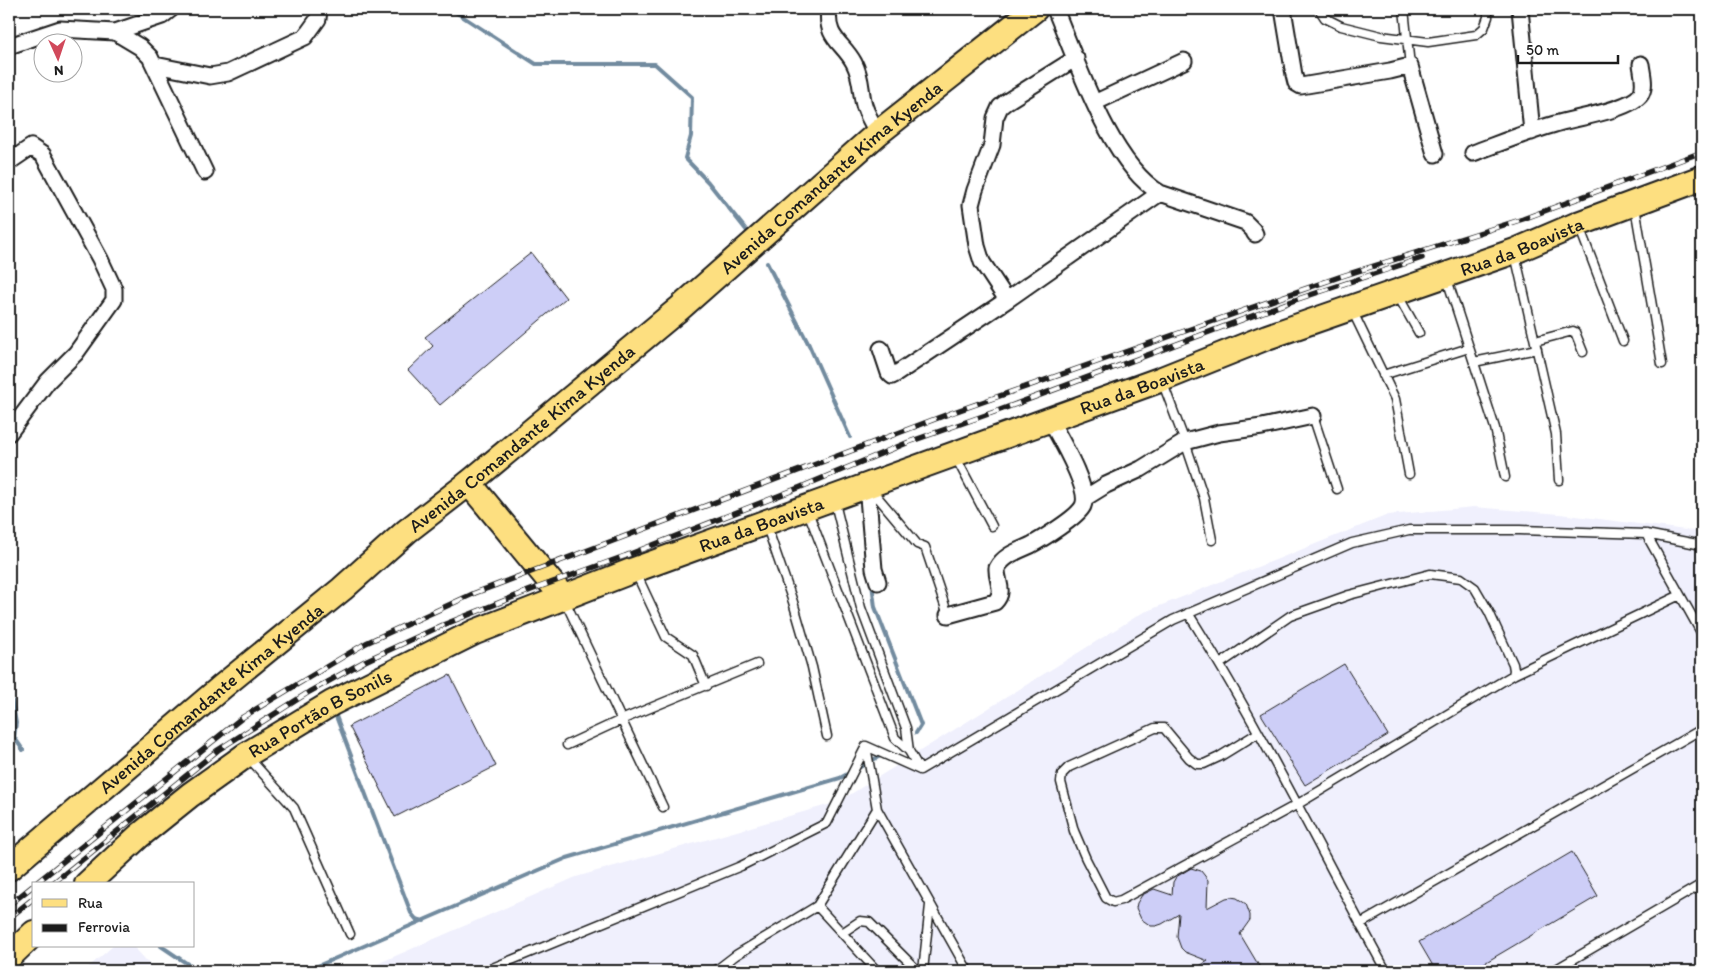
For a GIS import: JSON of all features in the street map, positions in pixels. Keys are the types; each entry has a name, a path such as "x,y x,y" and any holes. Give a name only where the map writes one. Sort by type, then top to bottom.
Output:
{"main road":[{"name":"Avenida Comandante Kima Kyenda","path":"9,868 223,686 323,605 407,531 469,483 680,308 878,133 1035,9"},
{"name":"Rua da Boavista","path":"572,594 1049,418 1162,379 1267,337 1514,251 1578,224 1702,178"},
{"path":"469,483 572,594"},
{"name":"Rua Portão B Sonils","path":"89,882 138,836 190,794 246,755 332,703 475,632 541,608 572,594"},
{"path":"9,957 32,935"}],"street":[{"path":"9,46 60,29 115,32 162,16 171,9"},
{"path":"155,65 210,76 228,73 304,37 318,19 319,9"},
{"path":"829,9 828,16 834,38 853,60 860,76 864,106 878,133"},
{"path":"1055,9 1094,103 1116,146 1140,177 1151,188 1160,193 1240,220 1249,226 1254,234"},
{"path":"1283,9 1294,75 1296,83 1301,86 1410,66 1435,154"},
{"path":"1520,9 1532,132"},
{"path":"115,32 140,47 150,57 205,172"},
{"path":"1007,300 982,262 976,246 972,205 975,190 992,145 995,118 997,112 1006,102 1076,58"},
{"path":"1094,103 1184,60"},
{"path":"1473,153 1557,123 1575,120 1634,100 1642,89 1641,64"},
{"path":"9,162 31,148 42,155 100,259 114,289 114,300 76,354 48,381 9,433"},
{"path":"881,349 889,374 892,376 1007,300 1160,193"},
{"path":"1085,498 1106,485 1141,469 1185,442 1219,433 1262,428 1313,416"},
{"path":"948,615 995,602 999,598 1000,592 997,568 1004,558 1045,537 1082,508 1085,498 1082,483 1049,418"},
{"path":"867,485 874,569 878,582"}],"lane":[{"path":"1319,9 1324,18 1341,26 1407,40 1428,42 1476,34 1484,28 1488,17 1488,9"},
{"path":"1404,9 1410,66"},
{"path":"1634,203 1662,364"},
{"path":"1578,224 1623,341"},
{"path":"1514,251 1556,434 1559,480"},
{"path":"1446,274 1495,428 1505,477"},
{"path":"1396,293 1419,333"},
{"path":"1351,307 1395,399 1409,474"},
{"path":"1474,362 1536,345 1573,331 1583,352"},
{"path":"1383,374 1469,348"},
{"path":"1162,379 1204,498 1212,540"},
{"path":"1313,416 1338,489"},
{"path":"954,454 992,526"},
{"path":"867,485 917,544 925,547 948,615"},
{"path":"834,497 861,608 906,728 909,751"},
{"path":"807,507 895,738 909,751 920,770"},
{"path":"765,522 793,602 812,667 827,736"},
{"path":"920,770 1172,620 1352,543 1409,530 1520,530 1646,534 1702,545"},
{"path":"1646,534 1702,634"},
{"path":"634,570 666,637 693,655 706,686"},
{"path":"1220,664 1290,616 1349,595 1430,574 1460,578 1476,588 1513,664 1513,675"},
{"path":"572,594 621,720 664,807"},
{"path":"1258,733 1219,757 1204,764 1197,764 1189,758 1164,728 1155,728 1070,767 1062,774 1061,782 1074,831 1106,898 1113,902 1121,900 1298,804 1513,675 1680,595"},
{"path":"1188,613 1220,664 1298,804 1386,971"},
{"path":"567,745 621,720 757,664"},
{"path":"1360,924 1702,729"},
{"path":"866,746 920,770"},
{"path":"866,746 877,809 968,971"},
{"path":"485,971 741,866 827,823 866,746"},
{"path":"246,755 294,808 350,934"},
{"path":"716,971 736,955 817,906 877,809"},
{"path":"1553,971 1702,884"},
{"path":"923,971 930,905"},
{"path":"817,906 877,971"},
{"path":"842,933 860,921 869,922 918,971"}],"shaded area":[{"path":"1474,507 1560,514 1702,532 1702,971 361,971 576,877 838,802 1142,613 1388,515"},
{"path":"111,948 135,948 156,971 84,971"}],"building":[{"path":"531,253 566,298 440,405 408,370 433,346 425,337"},
{"path":"1344,664 1388,735 1305,785 1261,714"},
{"path":"450,675 496,766 395,817 349,726"},
{"path":"1572,852 1598,896 1471,971 1436,971 1419,942"},
{"path":"1191,868 1201,871 1208,880 1207,908 1231,897 1237,898 1246,904 1250,920 1240,934 1262,971 1191,971 1208,961 1185,952 1181,948 1177,937 1179,914 1156,926 1151,926 1141,919 1136,908 1142,895 1154,889 1172,895 1173,882 1176,877"}],"waterway":[{"path":"451,9 536,64 655,64 692,97 691,136 685,158 708,182 747,231"},
{"path":"767,263 809,345 850,437"},
{"path":"872,584 875,607 921,725 916,733"},
{"path":"9,698 12,701 16,723 14,737 23,750"},
{"path":"334,711 411,913 416,919 424,921"},
{"path":"306,971 567,858 840,778 882,755"},
{"path":"164,948 198,971"}],"railway":[{"path":"37,882 243,717 366,643 475,593 951,413 1339,277 1523,219 1702,152"},
{"path":"54,882 218,750 309,692 365,661 443,625 801,487 909,442 1295,300 1422,258"},
{"path":"9,905 32,887"},
{"path":"9,918 32,900"}]}
